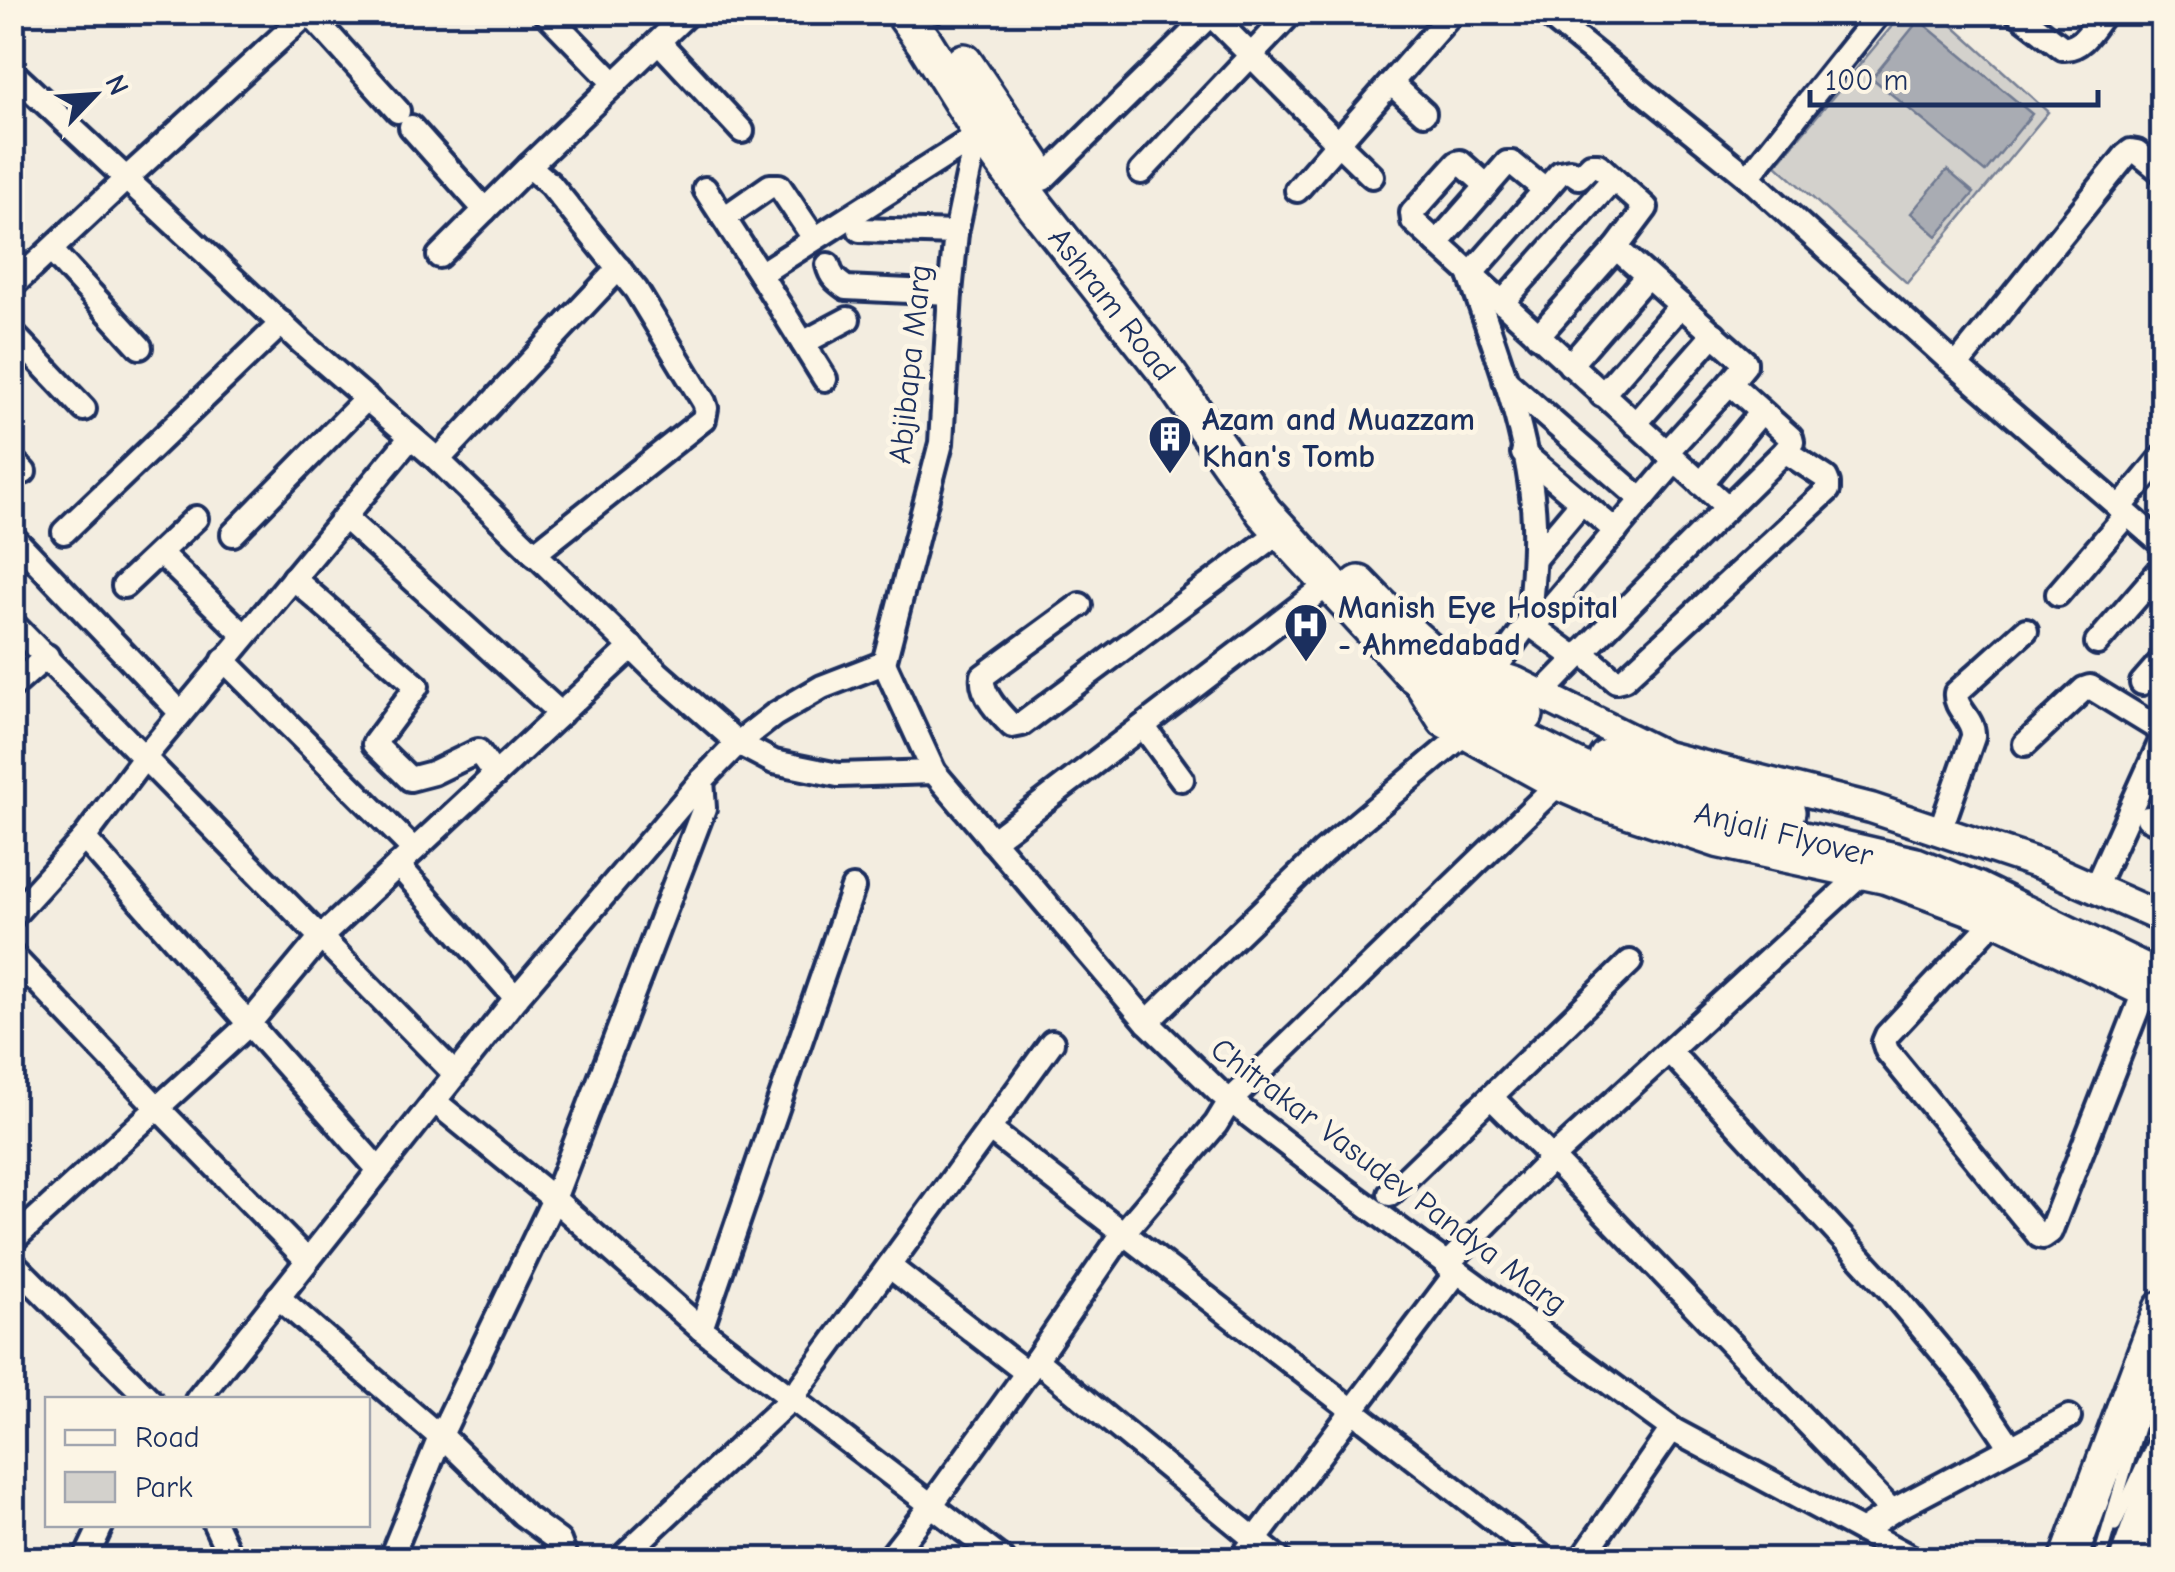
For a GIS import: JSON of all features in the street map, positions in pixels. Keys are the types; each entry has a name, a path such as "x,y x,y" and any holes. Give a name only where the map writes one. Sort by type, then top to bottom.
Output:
{"main road":[{"name":"Ashram Road","path":"926,14 1043,179 1184,360 1280,499 1382,607 1424,665"},
{"name":"Ashram Road","path":"926,14 926,43 977,132 1167,373 1264,512 1330,584 1424,665"},
{"name":"Anjali Flyover","path":"1424,665 1604,781 1717,820 1916,866 1976,890 2156,991"},
{"name":"Anjali Flyover","path":"1476,702 1611,760 1721,795 1917,843 1990,871 2162,953"},
{"path":"2068,1560 2162,1309"},
{"path":"2124,1556 2162,1467"}],"street":[{"path":"544,12 615,84"},
{"path":"438,256 689,12"},
{"path":"1141,172 1292,12"},
{"path":"1297,190 1453,12"},
{"path":"1544,12 1570,20 2162,544"},
{"path":"1748,177 1880,12"},
{"path":"2016,12 2063,48 2072,49 2105,12"},
{"path":"12,286 309,13 486,210"},
{"path":"1043,179 1212,14 1372,176"},
{"path":"659,42 742,131"},
{"path":"12,72 282,324 438,460 632,648 738,743 774,762 838,775 934,772"},
{"path":"1391,84 1424,114"},
{"path":"760,274 977,132"},
{"name":"Abjibapa Marg","path":"884,662 941,443 956,233 977,132"},
{"path":"1958,365 2126,155 2137,152 2162,172"},
{"path":"1488,186 1460,162 1412,213 1413,221 1727,507"},
{"path":"1437,244 1509,162 1545,190"},
{"path":"1470,275 1560,173 1570,171 1579,177 1595,164 1614,179 1646,208 1538,336"},
{"path":"530,166 550,184 636,290 704,402 706,414 534,554"},
{"path":"1502,303 1614,179"},
{"path":"724,218 770,186 780,186 814,238"},
{"path":"705,189 825,379"},
{"path":"860,230 956,233"},
{"path":"1147,1022 1476,702 1531,625 1642,500 1671,457 1745,365 1616,248"},
{"path":"51,250 140,347"},
{"path":"828,265 836,281 846,288 950,292"},
{"path":"438,460 619,268"},
{"path":"1470,275 1524,453 1534,520 1531,625"},
{"path":"1570,365 1648,276"},
{"path":"1602,394 1680,305"},
{"path":"803,343 848,319"},
{"path":"64,532 282,324"},
{"path":"12,333 84,408"},
{"path":"1635,424 1714,334"},
{"path":"1504,380 1642,500"},
{"path":"1541,695 1792,442 1730,383"},
{"path":"233,534 367,398"},
{"path":"1701,484 1762,412"},
{"path":"12,917 84,838 144,758 411,437"},
{"path":"1531,625 1610,678 1624,679 1828,490 1826,478 1785,450"},
{"path":"1524,453 1616,531"},
{"path":"2058,594 2162,457"},
{"path":"1534,560 1582,502"},
{"path":"344,517 561,714"},
{"path":"124,586 196,518"},
{"path":"1080,605 984,676 986,693 1012,726 1022,724 1281,530"},
{"path":"12,536 181,713"},
{"path":"160,552 244,636"},
{"path":"2097,644 2162,568"},
{"path":"293,578 416,686 374,744 410,779 478,751 495,775"},
{"path":"992,841 1330,584"},
{"path":"12,623 456,1074"},
{"path":"1940,831 1973,737 1972,726 1955,699 1956,692 2026,630"},
{"path":"12,1241 248,1025 321,937 632,648"},
{"path":"12,687 47,656"},
{"path":"224,660 406,858 516,998"},
{"path":"2142,683 2162,660"},
{"path":"198,1397 516,998 702,780 738,743 774,715 822,687 884,662"},
{"name":"Chitrakar Vasudev Pandya Marg","path":"884,662 934,772 1147,1022 1230,1101 1672,1429 1916,1560"},
{"path":"1424,665 1443,722 1476,702 1541,695 1666,756 1871,808 2042,865 2161,914"},
{"path":"2024,744 2090,686 2162,730"},
{"path":"1476,702 1557,786 1718,844 1885,879 1995,920 2156,991 2050,1232 2043,1237 1887,1051 1884,1042 1899,1021 1995,920"},
{"path":"1143,726 1182,778"},
{"path":"2095,888 2162,739"},
{"path":"390,1560 442,1435 554,1199 704,808 702,780"},
{"path":"888,1560 1032,1366 1123,1233 1216,1124 1230,1101 1557,786"},
{"path":"84,838 378,1170"},
{"path":"1240,1560 1352,1411 1451,1268 1552,1158 1862,874"},
{"path":"701,1329 854,888"},
{"path":"12,955 307,1260"},
{"path":"1390,1194 1630,962"},
{"path":"619,1560 792,1398 1052,1042"},
{"path":"1669,1051 1890,1290 1967,1382 2012,1447"},
{"path":"1491,1097 1892,1510"},
{"path":"434,1101 554,1199 701,1329 1003,1560"},
{"path":"989,1129 1546,1560"},
{"path":"12,1262 147,1397"},
{"path":"889,1266 1032,1366 1280,1560"},
{"path":"278,1297 442,1435 522,1514 559,1541 566,1560"},
{"path":"1862,1531 1892,1510 2069,1416"},
{"path":"1580,1560 1672,1429"},
{"path":"85,1560 101,1527"},
{"path":"216,1527 232,1560"}],"lane":[{"path":"2124,1556 2142,1414 2162,1360"},
{"path":"2124,1556 2162,1424"}],"green space":[{"path":"1903,13 1939,13 2048,112 1907,283 1776,165"}],"shaded area":[{"path":"1919,20 2032,114 1985,172 1872,78"},
{"path":"1947,170 1974,193 1937,236 1911,213"}],"place":[{"name":"Azam and Muazzam Khan's Tomb","path":"1170,475"},
{"name":"Manish Eye Hospital - Ahmedabad","path":"1306,663"}]}
